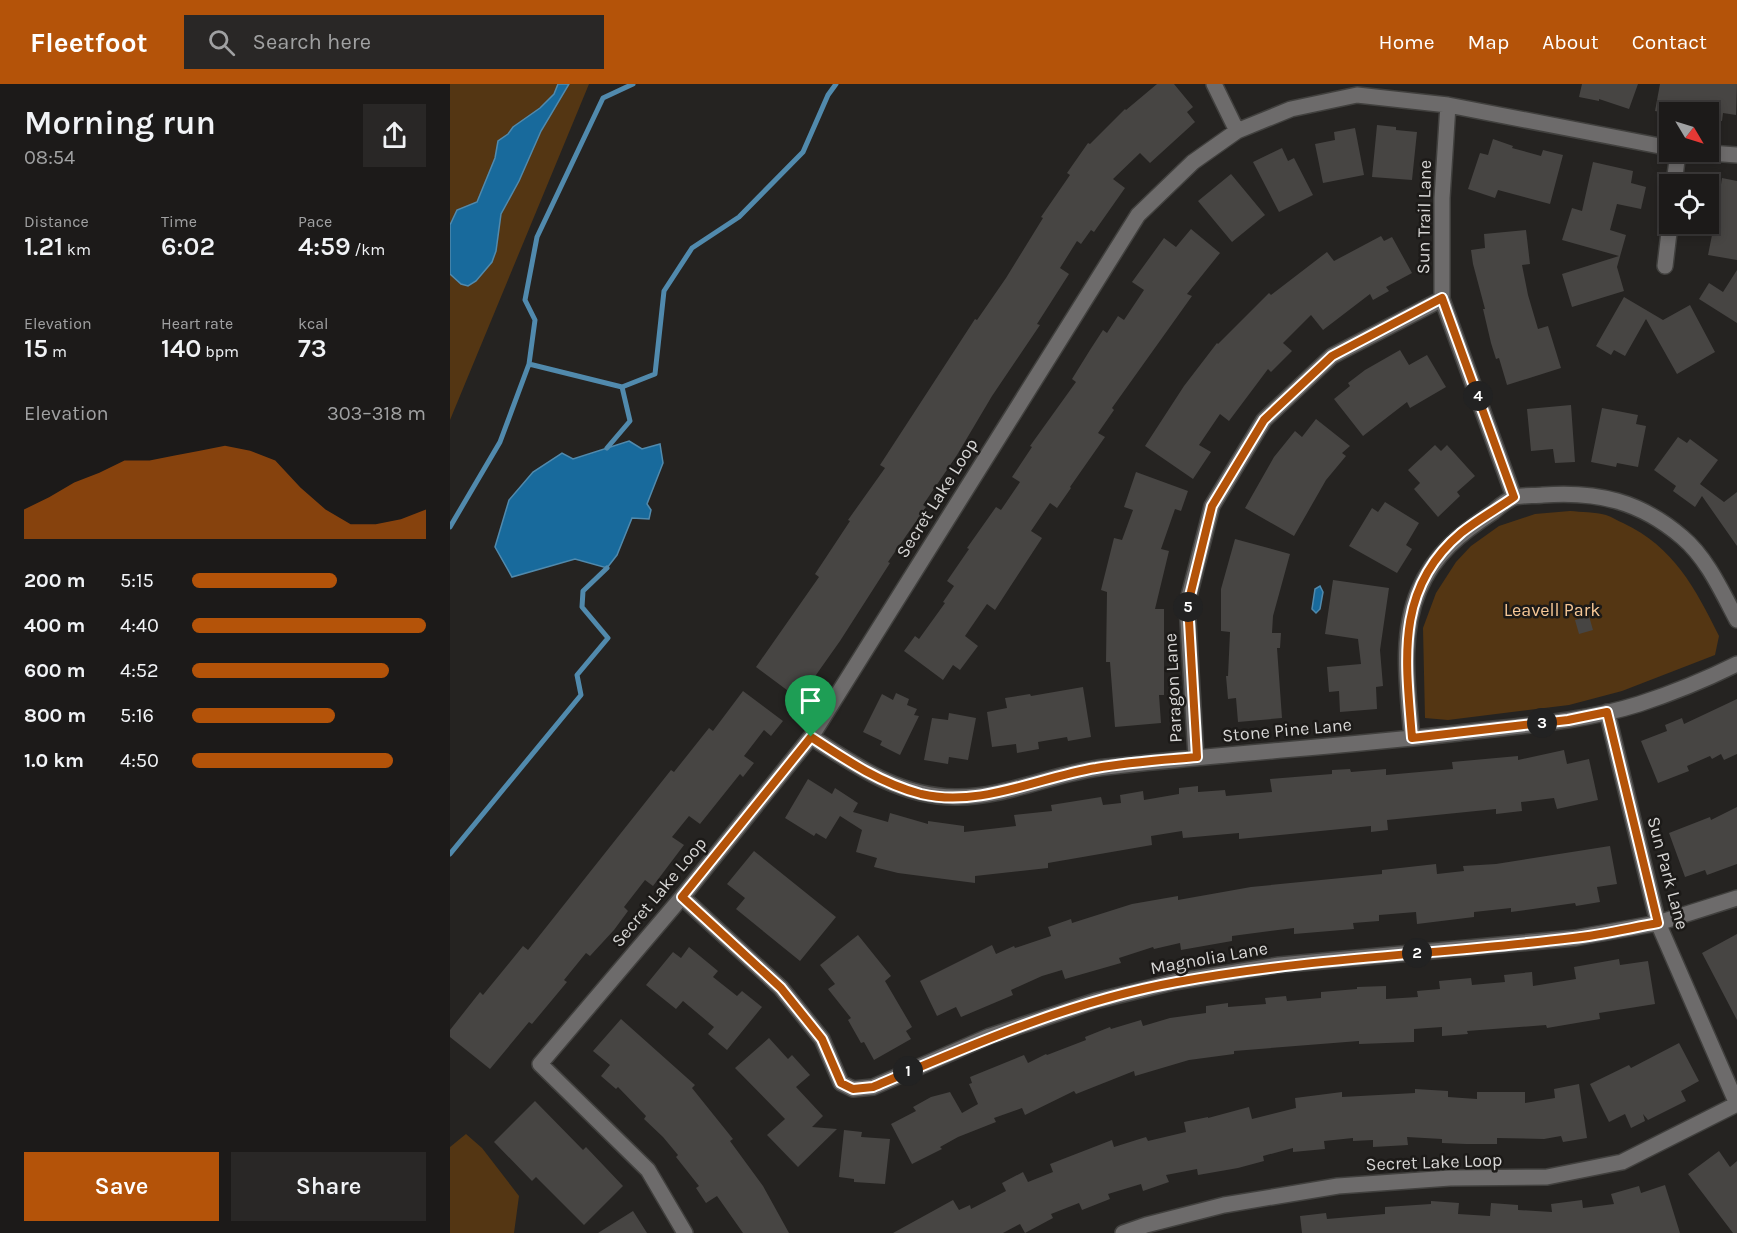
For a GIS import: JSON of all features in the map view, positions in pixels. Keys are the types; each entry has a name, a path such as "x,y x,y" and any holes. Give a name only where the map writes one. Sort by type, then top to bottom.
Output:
{"street":[{"path":"1214,84 1237,131"},
{"name":"Secret Lake Loop","path":"685,1233 648,1170 540,1064 682,897 811,737 1138,214 1193,162 1237,131 1291,109 1357,95 1448,105 1659,146"},
{"name":"Sun Trail Lane","path":"1448,105 1442,198 1442,298 1514,497"},
{"path":"1719,153 1737,154"},
{"path":"1665,266 1669,234"},
{"name":"Paragon Lane","path":"1197,757 1188,604 1212,506 1264,420 1332,356 1442,298"},
{"path":"1412,738 1406,657 1410,618 1419,590 1436,558 1461,533 1514,497 1569,493 1600,496 1632,505 1660,520 1684,538 1701,558 1737,620"},
{"name":"Stone Pine Lane","path":"811,737 863,771 892,784 922,794 957,798 999,792 1095,768 1412,738 1568,720 1638,704 1681,689 1737,664"},
{"name":"Sun Park Lane","path":"1607,712 1658,923 1737,1104"},
{"name":"Magnolia Lane","path":"682,897 781,988 822,1039 841,1083 853,1089 873,1087 990,1036 1095,1001 1174,982 1279,965 1575,938 1658,923 1737,898"},
{"name":"Secret Lake Loop","path":"1123,1233 1224,1205 1338,1186 1450,1178 1547,1177 1623,1162 1737,1104"}],"green space":[{"path":"450,84 589,84 450,420"},
{"name":"Leavell Park","path":"1570,511 1606,515 1641,533 1656,544 1681,571 1701,601 1719,636 1715,655 1622,691 1569,705 1448,720 1425,718 1423,628 1436,593 1456,562 1471,546 1499,526 1535,514"},
{"path":"466,1134 482,1148 519,1196 514,1233 450,1233 450,1147"}],"water":[{"path":"558,84 569,84 541,131 519,181 501,214 496,251 492,262 476,281 468,286 461,284 450,274 450,225 457,210 477,202 495,158 498,141 540,108 554,94"},
{"path":"629,441 642,449 660,444 663,463 647,504 651,510 649,519 632,518 617,555 607,568 575,559 512,577 495,547 509,500 533,472 562,453 573,459"},
{"path":"1320,586 1323,592 1320,609 1316,613 1312,609 1315,589"}],"building":[{"path":"1157,84 1174,84 1193,107 1187,112 1195,122 1150,163 1140,153 1113,179 1125,188 1094,232 1091,230 1081,244 1077,241 1060,268 1069,274 1037,324 1040,325 923,505 926,507 888,562 890,563 840,641 799,699 756,667 819,577 815,574 850,521 848,520 885,468 880,465 975,319 977,320 1006,278 1043,218 1041,217 1070,175 1067,173 1088,143 1090,144 1125,109"},
{"path":"1582,84 1638,84 1629,109 1599,99 1599,101 1579,97"},
{"path":"1660,84 1737,84 1736,115 1723,113 1722,121 1719,121 1719,102 1659,102 1659,112 1655,111"},
{"path":"1377,125 1417,132 1412,180 1372,177"},
{"path":"1355,128 1364,175 1323,183 1315,144 1335,140 1334,132"},
{"path":"1493,139 1513,146 1512,148 1541,156 1543,150 1563,155 1550,204 1498,190 1495,198 1468,189 1480,153 1488,155"},
{"path":"1282,148 1288,161 1294,158 1313,195 1279,212 1253,162"},
{"path":"1593,162 1633,171 1631,183 1646,187 1641,209 1617,204 1610,230 1626,235 1617,267 1624,291 1572,307 1562,274 1619,256 1562,240 1572,208 1582,211"},
{"path":"1231,174 1265,215 1232,242 1198,201"},
{"path":"1722,178 1737,181 1737,260 1708,255 1712,234 1719,234"},
{"path":"1191,229 1220,253 1187,294 1192,296 1112,408 1114,410 1098,433 1105,437 1071,488 1057,508 1050,503 1031,531 1042,538 995,610 987,604 965,636 978,646 960,670 953,665 943,680 904,651 915,636 919,639 945,603 943,602 954,586 947,581 996,507 1001,510 1020,482 1012,477 1032,447 1030,446 1076,382 1072,379 1103,330 1107,333 1118,316 1124,320 1144,290 1132,282 1164,238 1176,247"},
{"path":"1526,230 1530,264 1522,265 1528,295 1538,329 1548,326 1561,368 1507,385 1499,358 1496,359 1491,343 1471,250 1485,248 1484,234"},
{"path":"1381,236 1384,241 1392,237 1412,273 1386,287 1389,291 1373,300 1370,294 1323,330 1311,315 1283,343 1292,351 1271,372 1268,369 1229,421 1220,414 1199,445 1211,452 1193,479 1145,446 1184,386 1217,343 1269,293 1271,295 1327,252 1334,261"},
{"path":"1737,270 1737,323 1699,299 1709,283 1723,292"},
{"path":"1624,297 1663,320 1690,305 1715,352 1677,374 1646,319 1625,356 1614,350 1611,355 1596,346"},
{"path":"1400,350 1409,365 1427,355 1446,387 1410,408 1407,402 1363,436 1334,399 1350,386 1348,383 1365,370"},
{"path":"1571,405 1575,462 1555,463 1553,449 1531,451 1527,409"},
{"path":"1602,408 1638,415 1636,424 1646,426 1638,467 1617,463 1616,467 1591,462"},
{"path":"1316,419 1350,446 1342,453 1346,456 1326,480 1294,536 1245,508 1274,457 1295,431 1302,437"},
{"path":"1678,437 1687,443 1690,439 1718,460 1700,484 1724,502 1737,492 1737,546 1702,496 1695,507 1673,491 1676,486 1654,470"},
{"path":"1435,445 1441,451 1447,445 1475,476 1457,492 1460,496 1438,517 1414,489 1420,483 1408,470"},
{"path":"1136,472 1188,491 1181,511 1175,509 1161,549 1169,551 1155,609 1164,609 1164,695 1159,695 1161,723 1115,727 1110,662 1106,662 1107,592 1101,590 1114,538 1122,540 1133,510 1124,507"},
{"path":"1385,502 1419,523 1406,545 1412,549 1397,573 1349,546 1372,508 1378,512"},
{"path":"1235,539 1290,554 1273,616 1272,633 1281,633 1280,648 1277,648 1282,718 1238,722 1236,698 1228,699 1226,676 1228,676 1230,632 1221,631 1221,589"},
{"path":"1333,580 1389,588 1380,650 1383,686 1376,687 1377,709 1340,712 1339,691 1329,692 1327,667 1361,664 1358,639 1325,634"},
{"path":"1589,616 1593,630 1579,634 1575,620"},
{"path":"1083,687 1091,737 1068,741 1067,737 1038,742 1039,749 1017,753 1016,744 992,747 987,712 1007,708 1005,698"},
{"path":"743,691 783,721 771,736 764,730 744,756 754,763 743,777 740,774 700,824 689,816 672,837 684,845 653,886 645,880 624,907 628,911 614,930 590,956 586,953 564,980 567,982 532,1024 529,1022 490,1069 450,1037 450,1030 480,992 483,995 523,946 528,950 671,770 674,772 709,728 713,731"},
{"path":"896,693 909,699 907,705 917,709 914,715 919,716 900,755 880,745 882,741 863,732 882,694 893,700"},
{"path":"1737,699 1737,754 1724,760 1721,754 1712,759 1710,756 1687,766 1689,771 1658,783 1641,741 1667,731 1665,725 1682,718 1684,724"},
{"path":"949,713 976,718 968,760 949,757 948,764 924,760 932,718 948,720"},
{"path":"1564,750 1567,764 1589,759 1598,800 1557,809 1554,798 1521,802 1522,811 1496,814 1496,809 1387,820 1388,830 1371,832 1371,826 1239,839 1239,833 1183,838 1182,831 1151,836 1152,845 1048,863 1048,868 975,876 975,883 898,873 874,867 877,858 856,852 862,830 840,816 826,839 816,833 814,836 785,818 808,779 832,794 835,788 858,803 853,812 888,822 890,813 928,824 928,821 964,826 964,832 1016,826 1014,815 1052,811 1051,805 1101,797 1103,805 1121,803 1120,795 1143,791 1144,800 1179,794 1179,788 1198,786 1198,792 1225,790 1226,796 1272,792 1270,779 1332,774 1332,770 1350,769 1351,772 1386,769 1386,775 1453,769 1452,762 1518,756 1518,760"},
{"path":"1737,807 1737,864 1707,875 1705,870 1685,877 1669,833 1710,817 1711,820"},
{"path":"1610,846 1617,884 1597,887 1600,902 1511,912 1511,908 1474,912 1474,917 1417,924 1416,912 1379,915 1379,921 1353,923 1354,929 1294,934 1294,928 1232,936 1232,941 1181,950 1180,943 1154,949 1153,947 1119,958 1121,963 1065,979 1062,970 1042,976 1011,990 1013,995 961,1017 956,1007 937,1016 920,981 992,945 996,954 1014,946 1015,948 1051,936 1048,927 1071,919 1072,923 1132,904 1178,896 1178,900 1251,887 1382,874 1382,870 1436,864 1437,874 1464,871 1463,866 1496,864"},
{"path":"754,851 836,917 800,961 736,909 745,898 727,884"},
{"path":"1737,934 1737,1020 1702,953"},
{"path":"858,935 891,976 885,981 912,1027 906,1031 911,1039 874,1060 848,1020 851,1018 828,989 835,984 820,965"},
{"path":"689,947 718,971 713,977 737,996 742,991 762,1007 727,1050 708,1034 714,1027 683,1001 676,1009 646,985 673,952 681,958"},
{"path":"1619,959 1620,965 1648,961 1655,1004 1599,1013 1600,1019 1547,1028 1546,1025 1467,1031 1468,1034 1442,1036 1442,1027 1414,1029 1414,1042 1359,1044 1359,1041 1234,1051 1234,1054 1189,1060 1135,1076 1134,1071 1076,1094 1074,1091 1025,1115 1022,1108 994,1118 996,1122 958,1137 940,1147 942,1149 912,1164 891,1124 916,1111 913,1107 931,1097 950,1092 962,1113 978,1104 969,1084 972,1083 970,1077 1024,1055 1028,1063 1086,1040 1085,1037 1110,1027 1111,1029 1141,1020 1143,1026 1170,1018 1206,1013 1206,1006 1228,1003 1228,1007 1266,1004 1265,998 1286,996 1287,1001 1321,998 1321,992 1357,989 1357,987 1386,986 1386,999 1418,997 1417,991 1440,989 1439,981 1471,978 1472,985 1505,982 1504,975 1532,972 1533,986 1576,979 1574,967"},
{"path":"621,1019 695,1085 692,1088 733,1139 730,1141 763,1186 789,1233 743,1233 717,1196 706,1203 696,1188 699,1186 676,1157 678,1155 644,1119 646,1116 618,1087 616,1089 601,1076 610,1065 593,1051"},
{"path":"769,1038 788,1059 792,1055 810,1075 796,1087 823,1116 812,1127 837,1129 798,1167 767,1135 785,1119 735,1068"},
{"path":"1679,1043 1699,1081 1681,1091 1686,1101 1648,1120 1643,1114 1645,1121 1631,1128 1625,1114 1609,1122 1590,1084 1629,1065 1631,1068"},
{"path":"1579,1084 1587,1138 1563,1142 1561,1136 1544,1139 1497,1138 1497,1144 1466,1144 1442,1143 1442,1139 1407,1137 1408,1145 1373,1147 1373,1140 1353,1141 1353,1138 1324,1141 1325,1149 1293,1152 1293,1148 1263,1156 1264,1161 1238,1168 1198,1175 1197,1169 1166,1175 1169,1182 1143,1191 1141,1184 1108,1194 1110,1199 1082,1210 1079,1203 1051,1214 1053,1218 1025,1233 1020,1224 1003,1233 893,1233 953,1200 959,1210 970,1205 971,1209 1006,1191 1002,1183 1023,1172 1028,1182 1053,1172 1050,1164 1112,1140 1114,1147 1146,1137 1148,1141 1186,1132 1184,1122 1249,1107 1252,1119 1296,1108 1295,1098 1342,1092 1342,1097 1415,1093 1415,1089 1448,1091 1448,1097 1477,1099 1477,1092 1525,1092 1525,1103 1555,1098 1554,1089"},
{"path":"535,1101 583,1150 586,1147 623,1186 584,1225 536,1177 532,1181 494,1142"},
{"path":"844,1130 862,1132 861,1137 890,1139 885,1184 854,1182 854,1179 839,1177"},
{"path":"1719,1151 1730,1167 1737,1161 1737,1233 1733,1233 1688,1174"},
{"path":"1665,1185 1680,1233 1302,1233 1300,1216 1326,1213 1327,1219 1385,1214 1385,1207 1431,1204 1431,1201 1459,1203 1458,1214 1490,1216 1491,1203 1518,1205 1518,1210 1552,1212 1551,1204 1582,1200 1583,1208 1614,1204 1611,1194 1639,1186 1641,1193"},
{"path":"633,1211 647,1233 598,1233"}],"waterway":[{"path":"529,364 535,320 525,300 537,237 603,98 633,84"},
{"path":"450,527 500,442 529,364 622,387 655,374 664,291 692,248 739,217 803,152 828,95 836,84"},
{"path":"607,448 630,421 622,387"},
{"path":"450,854 581,695 577,675 608,638 582,607 583,591 607,568"}],"route":[{"path":"1442,298 1514,497 1461,533 1436,558 1419,590 1410,618 1406,657 1412,738 1568,720 1607,712 1658,923 1575,938 1279,965 1174,982 1095,1001 990,1036 873,1087 853,1089 841,1083 822,1039 781,988 682,897 811,737 863,771 892,784 922,794 957,798 999,792 1095,768 1197,757 1188,604 1212,506 1264,420 1332,356 1442,298"}]}
